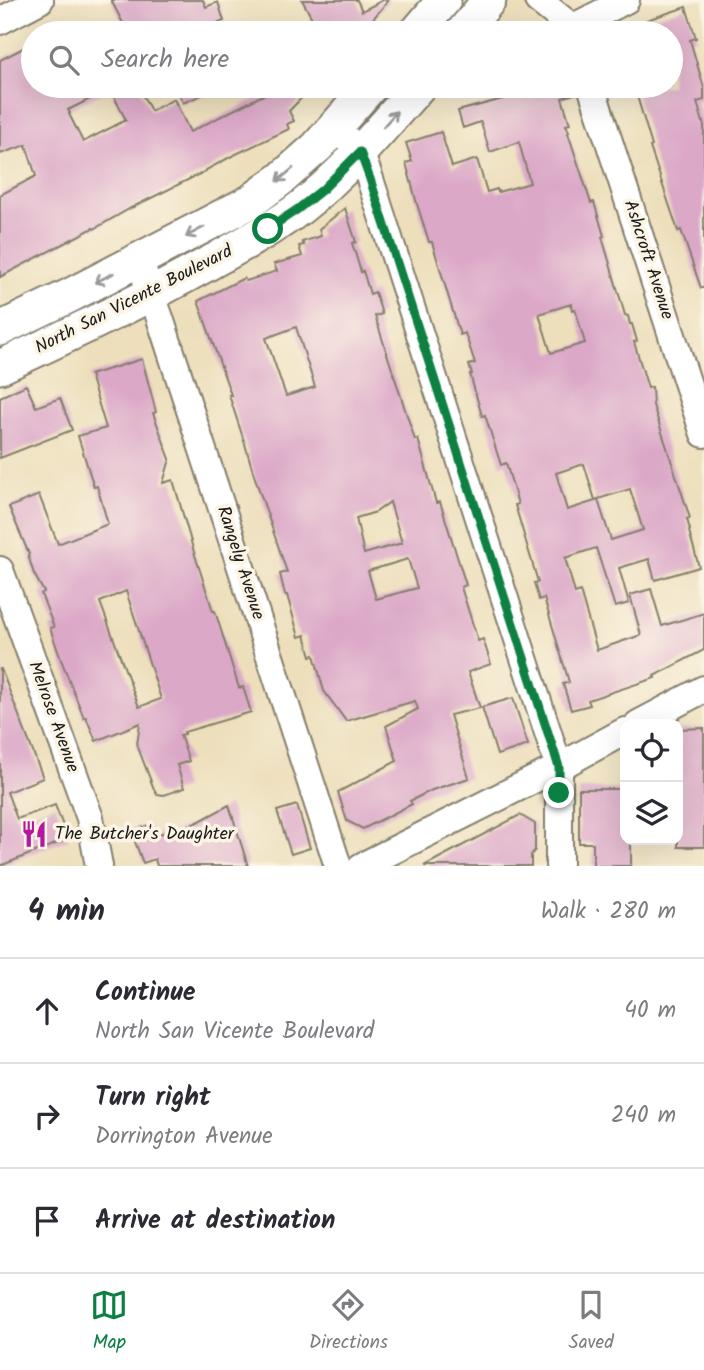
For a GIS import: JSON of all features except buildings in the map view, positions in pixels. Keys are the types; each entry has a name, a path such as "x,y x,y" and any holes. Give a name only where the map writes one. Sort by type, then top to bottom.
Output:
{"main road":[{"path":"426,21 444,0"},
{"path":"472,21 489,0"},
{"name":"North San Vicente Boulevard","path":"0,329 250,202 317,147 360,98"},
{"name":"North San Vicente Boulevard","path":"0,368 152,294 278,223 323,189 408,98"}],"street":[{"path":"0,21 40,0"},
{"path":"538,0 560,21"},
{"path":"588,21 626,0"},
{"name":"Ashcroft Avenue","path":"596,98 704,434"},
{"path":"335,127 360,152 370,179 559,767 559,866"},
{"name":"Rangely Avenue","path":"139,260 338,866"},
{"name":"Melrose Avenue","path":"0,570 90,818 99,866"},
{"path":"647,719 704,689"},
{"path":"362,866 620,734"}],"place":[{"name":"The Butcher's Daughter","path":"34,834"}],"route":[{"path":"268,229 323,189 360,152 559,767 559,793"}]}
